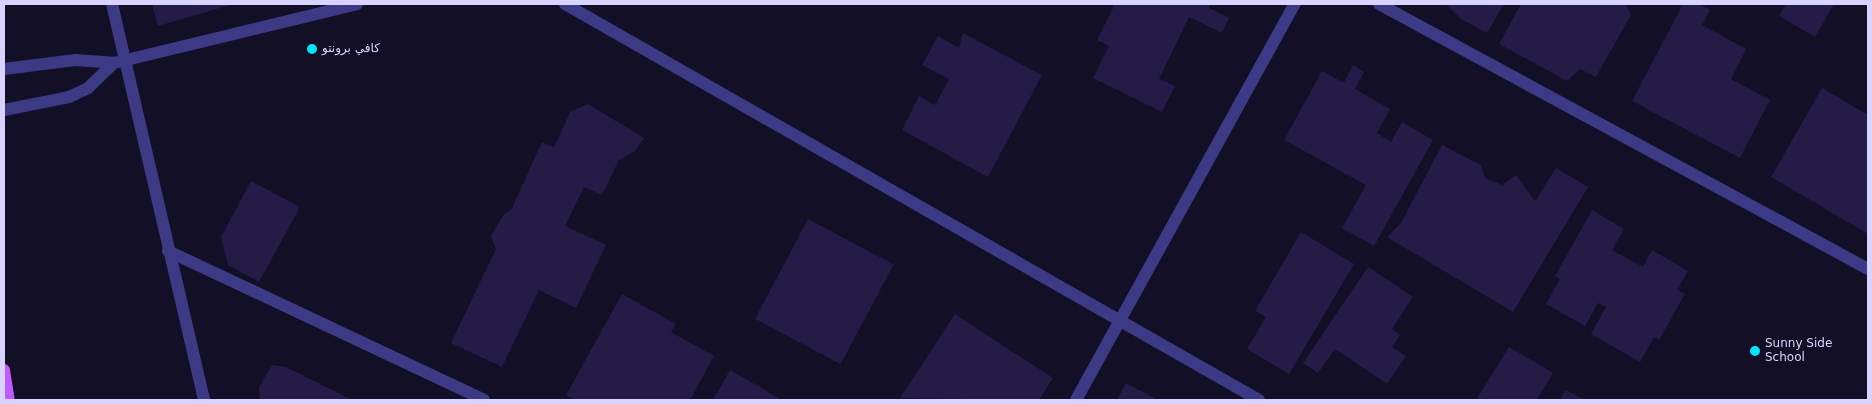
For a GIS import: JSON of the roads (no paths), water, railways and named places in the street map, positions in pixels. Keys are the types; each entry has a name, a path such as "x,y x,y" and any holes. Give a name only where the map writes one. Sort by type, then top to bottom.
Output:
{"main road":[{"path":"4,370 9,400"}],"street":[{"path":"112,4 120,62 204,400"},
{"path":"4,70 75,60 120,62 357,4"},
{"path":"565,4 1259,400"},
{"path":"1076,400 1295,4"},
{"path":"1379,4 1868,269"},
{"path":"4,110 69,97 88,88 120,62"},
{"path":"168,251 484,400"}],"place":[{"name":"كافي برونتو","path":"312,49"},
{"name":"Sunny Side School","path":"1755,351"}]}
